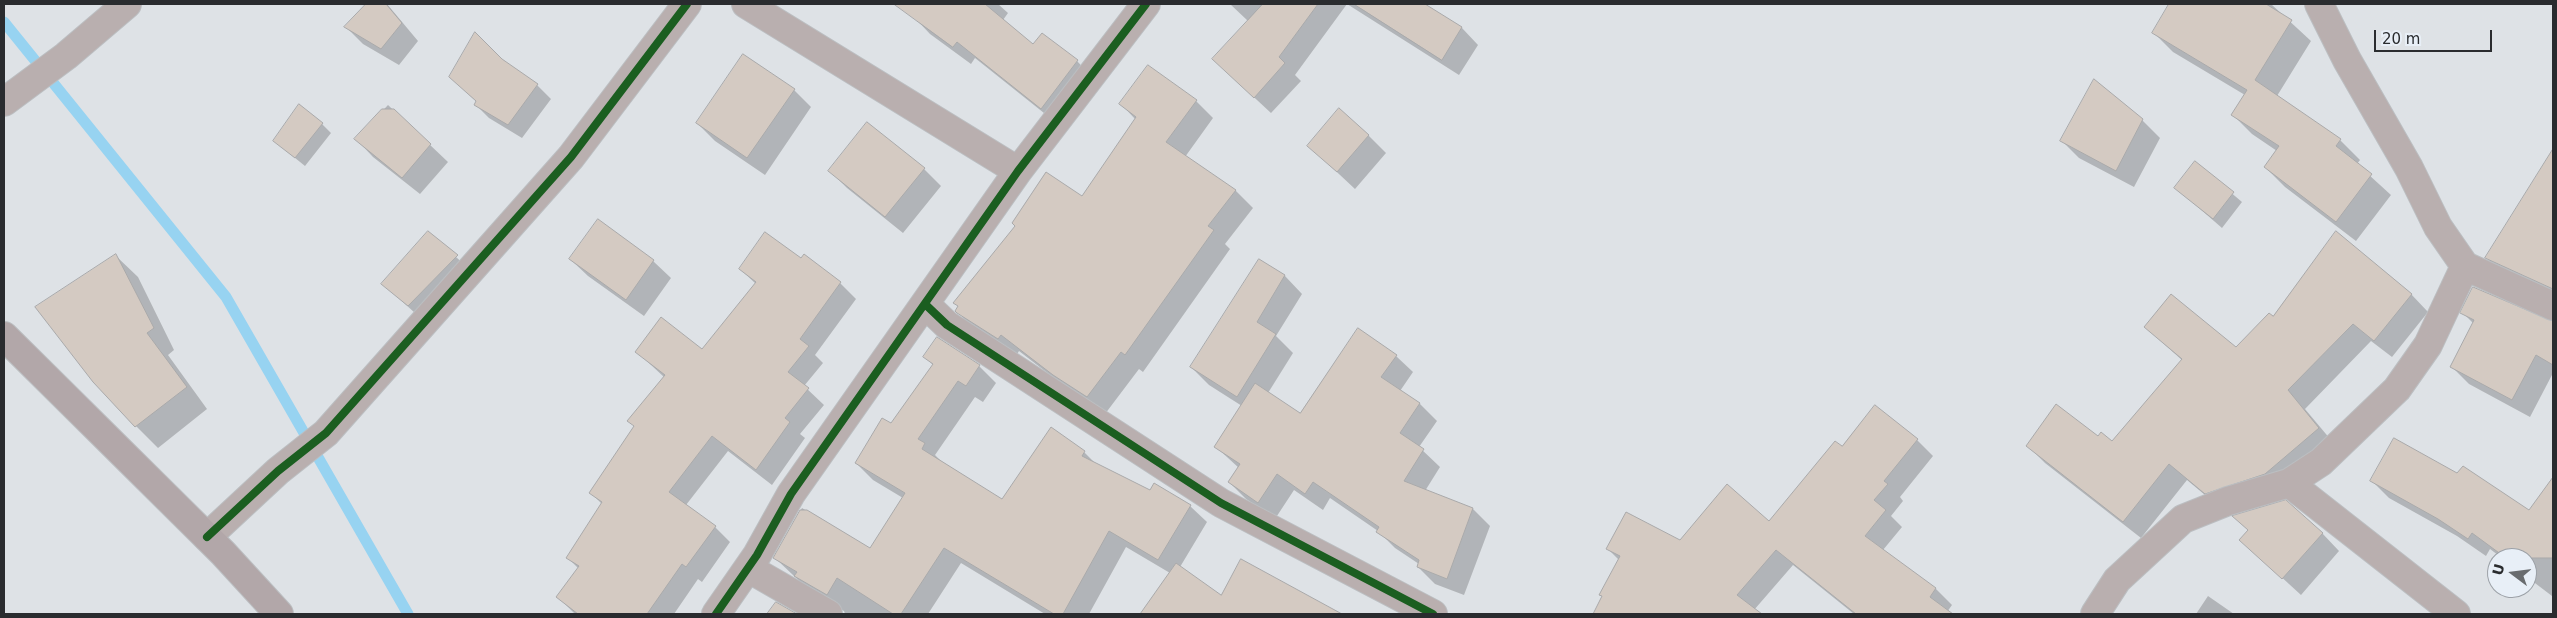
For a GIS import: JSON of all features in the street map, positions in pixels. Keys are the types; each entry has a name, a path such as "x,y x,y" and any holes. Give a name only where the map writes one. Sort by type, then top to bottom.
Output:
{"main road":[{"path":"4,336 206,537 279,614"}],"street":[{"path":"4,102 66,56 127,4"},
{"path":"206,537 278,472 326,433 571,157 687,4"},
{"path":"746,4 1018,171"},
{"path":"716,614 748,568 791,494 1018,171 1146,4"},
{"path":"2319,4 2347,60 2409,168 2438,227 2465,266 2553,306"},
{"path":"2095,614 2117,580 2183,519 2228,500 2288,483 2321,462 2397,389 2428,345 2465,266"},
{"path":"925,304 947,325 1221,503 1433,614"},
{"path":"2288,483 2456,614"},
{"path":"748,568 828,614"}],"building":[{"path":"366,4 386,4 402,23 381,49 344,27"},
{"path":"894,4 985,4 1033,44 1042,33 1078,60 1041,109 957,42 953,47"},
{"path":"1263,4 1318,4 1279,57 1285,63 1254,98 1212,59"},
{"path":"1354,4 1425,4 1462,27 1442,60"},
{"path":"2169,4 2266,4 2292,20 2255,80 2341,139 2336,146 2372,174 2336,222 2264,167 2279,146 2231,115 2247,90 2152,33"},
{"path":"475,32 502,59 538,84 508,125 474,105 476,101 449,77"},
{"path":"743,54 795,89 747,158 696,123"},
{"path":"1148,65 1197,100 1166,142 1236,190 1208,226 1214,230 1125,355 1121,352 1087,397 1053,375 1001,335 998,339 957,313 955,311 958,306 953,303 1015,226 1012,223 1046,172 1082,196 1136,117 1119,104"},
{"path":"2094,79 2143,119 2116,171 2060,141"},
{"path":"299,104 323,123 295,158 273,141"},
{"path":"1339,108 1369,135 1337,172 1307,146"},
{"path":"382,109 394,109 431,144 402,178 354,139"},
{"path":"867,122 925,168 885,217 828,171"},
{"path":"2553,149 2553,289 2485,258"},
{"path":"2195,161 2234,192 2213,219 2174,188"},
{"path":"598,219 654,260 626,300 569,259"},
{"path":"428,231 458,255 408,306 381,284"},
{"path":"2336,231 2412,294 2374,341 2353,324 2288,390 2319,428 2265,474 2205,494 2169,464 2123,522 2026,446 2056,404 2098,436 2101,432 2112,441 2182,359 2144,327 2171,294 2236,347 2269,313 2273,316"},
{"path":"765,232 801,258 804,254 841,282 800,339 809,346 788,372 809,388 785,418 790,422 756,470 712,436 669,492 716,526 686,567 682,564 647,614 578,614 556,597 579,566 566,558 602,502 589,493 634,426 627,421 665,375 635,352 661,317 702,349 756,282 739,269"},
{"path":"116,254 154,328 147,333 187,387 135,427 93,382 35,307"},
{"path":"1259,259 1285,275 1257,322 1276,334 1237,397 1190,367"},
{"path":"2473,287 2553,321 2553,365 2536,355 2512,400 2450,367 2474,320 2460,313"},
{"path":"1358,328 1397,355 1381,377 1420,403 1400,433 1424,449 1404,481 1473,508 1447,579 1417,567 1419,560 1376,532 1379,527 1313,482 1305,494 1277,474 1258,503 1228,482 1240,464 1214,447 1255,383 1300,413"},
{"path":"937,337 980,365 966,386 958,381 918,439 925,443 922,449 1002,499 1051,427 1085,451 1082,456 1150,490 1154,483 1191,505 1158,560 1109,531 1063,614 1054,614 944,548 901,614 893,614 837,578 827,595 794,576 797,572 773,558 800,510 807,510 870,548 905,493 855,463 882,418 891,423 933,364 923,357"},
{"path":"1875,405 1918,439 1884,481 1888,484 1874,500 1886,510 1865,536 1936,588 1930,597 1953,614 1856,614 1776,550 1737,595 1762,614 1593,614 1602,596 1599,595 1620,556 1606,549 1626,512 1680,540 1727,484 1769,521 1835,441 1842,446"},
{"path":"2394,438 2457,473 2463,466 2529,510 2553,477 2553,558 2537,558 2537,548 2492,548 2472,533 2468,539 2438,519 2370,481"},
{"path":"2286,500 2323,533 2282,579 2239,540 2248,530 2232,516"},
{"path":"1241,559 1342,614 1140,614 1176,563 1221,595"},
{"path":"776,602 797,614 767,614"}],"waterway":[{"path":"4,22 226,297 408,614"}],"cycle path":[{"path":"207,537 278,471 326,433 571,157 687,4"},
{"path":"716,614 757,555 791,494 1018,171 1146,4"},
{"path":"925,304 947,325 1221,503 1433,614"}]}
